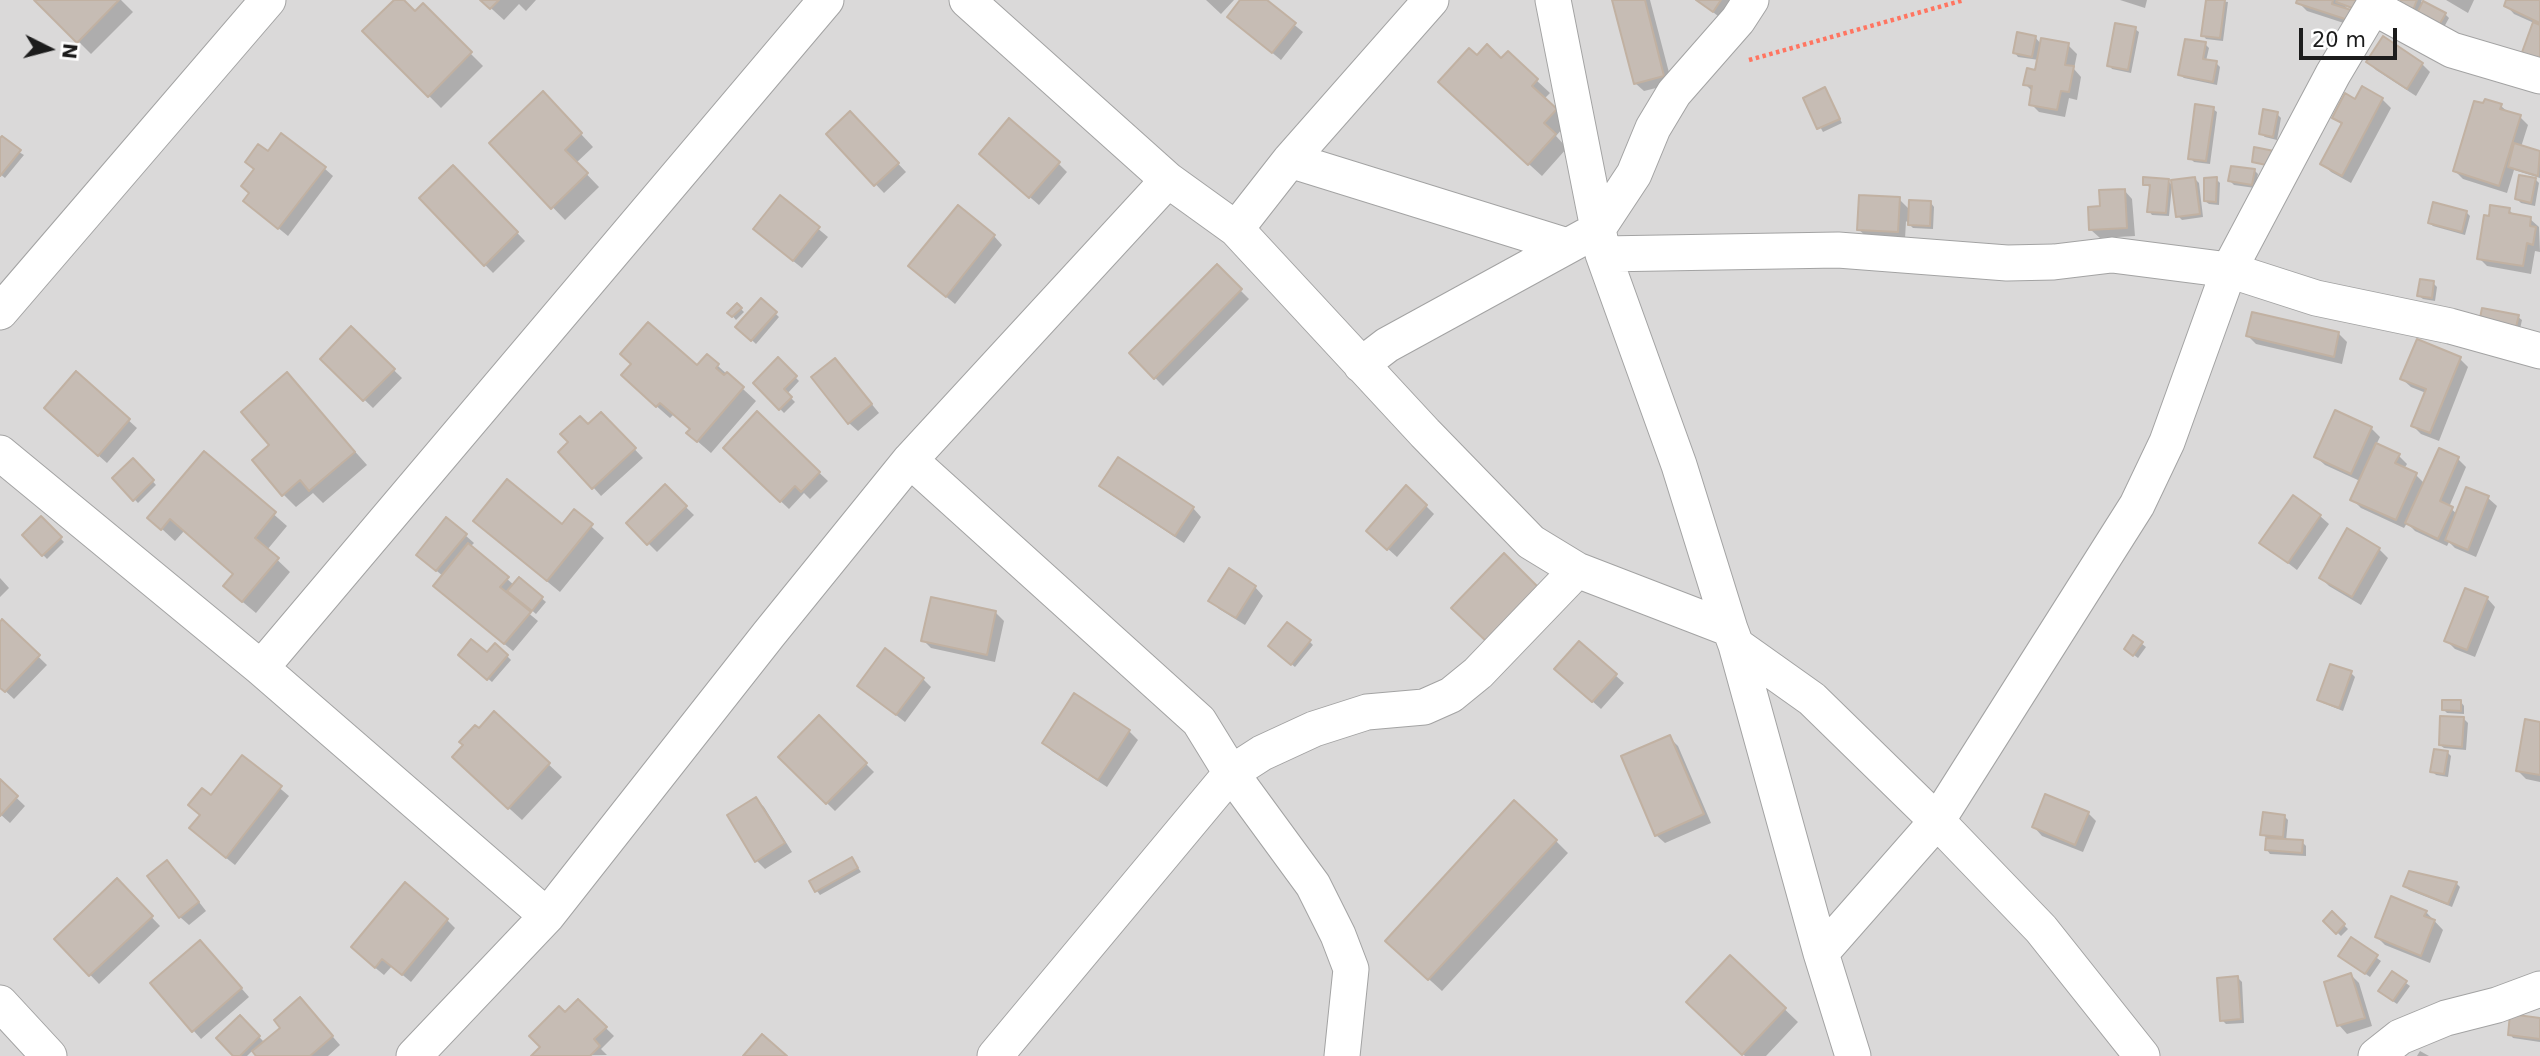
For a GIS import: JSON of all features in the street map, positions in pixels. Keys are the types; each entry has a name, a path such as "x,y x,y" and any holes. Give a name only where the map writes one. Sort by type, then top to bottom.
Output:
{"street":[{"path":"0,312 268,0"},
{"path":"261,668 826,0"},
{"path":"967,0 1168,180 1236,229 1361,365 1531,542 1577,570 1733,637 1812,699 1937,821 2041,929 2142,1056"},
{"path":"1236,229 1290,160 1431,0"},
{"path":"1553,0 1589,243 1679,465 1733,637 1821,953 1853,1056"},
{"path":"1361,365 1387,345 1589,243 1634,174 1653,128 1674,93 1738,20 1751,0"},
{"path":"1821,953 1937,821 2137,505 2167,442 2229,270 2333,74 2375,3 2452,50 2540,76"},
{"path":"1290,160 1589,243 1838,250 2007,263 2054,262 2112,255 2229,270 2316,298 2450,326 2540,351"},
{"path":"414,1056 547,916 769,634 911,460 1168,180"},
{"path":"0,453 261,668 547,916"},
{"path":"911,460 1199,721 1231,773 1313,885 1338,935 1351,969 1342,1056"},
{"path":"995,1056 1231,773 1262,753 1314,729 1367,712 1424,707 1451,695 1478,673 1577,570"},
{"path":"2376,1056 2400,1037 2446,1018 2497,1005 2540,989"},
{"path":"0,1003 49,1056"}],"path":[{"path":"1740,62 1964,0"}],"shaded area":[{"path":"0,0 2540,0 2540,1056 0,1056"}],"building":[{"path":"34,0 119,0 77,43"},
{"path":"394,0 404,0 415,11 423,3 472,52 428,97 362,31"},
{"path":"480,0 499,0 490,9"},
{"path":"1240,0 1267,0 1296,23 1272,53 1227,17"},
{"path":"1612,0 1645,0 1664,76 1634,84"},
{"path":"1696,0 1721,0 1713,12"},
{"path":"2206,0 2225,0 2220,38 2201,36"},
{"path":"2297,0 2333,0 2332,4 2351,10 2348,20 2296,3"},
{"path":"2358,0 2355,9 2336,2"},
{"path":"2401,0 2417,0 2413,10 2400,4"},
{"path":"2506,0 2540,0 2540,23 2504,6"},
{"path":"2423,1 2446,13 2438,27 2416,15"},
{"path":"2533,22 2540,25 2540,62 2521,55"},
{"path":"2115,23 2136,27 2128,70 2107,66"},
{"path":"2017,32 2036,36 2032,57 2013,53"},
{"path":"2383,36 2423,63 2407,89 2366,62"},
{"path":"2041,38 2069,43 2065,65 2074,66 2069,92 2061,91 2057,110 2029,105 2032,86 2023,85 2027,68 2035,70"},
{"path":"2185,39 2206,42 2203,59 2217,61 2213,82 2178,75"},
{"path":"1487,44 1501,58 1508,51 1538,79 1532,86 1557,109 1544,123 1556,134 1528,165 1438,82 1469,48 1477,55"},
{"path":"2362,86 2383,98 2342,176 2320,164 2342,123 2332,118 2345,93 2355,99"},
{"path":"1825,87 1840,119 1817,129 1803,98"},
{"path":"543,91 582,133 565,150 588,173 551,209 489,143"},
{"path":"2485,99 2502,104 2500,109 2521,115 2499,186 2453,171 2474,101 2483,103"},
{"path":"2195,104 2214,107 2206,161 2188,159"},
{"path":"2263,109 2278,112 2273,137 2259,134"},
{"path":"850,111 899,163 874,186 826,134"},
{"path":"1009,118 1060,162 1029,198 979,154"},
{"path":"281,133 326,167 278,229 243,201 249,193 241,186 254,169 245,162 258,144 268,151"},
{"path":"2,136 21,150 0,176 0,138"},
{"path":"2514,143 2540,151 2538,176 2508,167"},
{"path":"2254,147 2274,151 2271,166 2252,162"},
{"path":"453,165 518,232 484,266 419,198"},
{"path":"2231,166 2255,169 2252,185 2228,181"},
{"path":"2519,175 2536,178 2531,203 2515,199"},
{"path":"2143,177 2169,179 2166,213 2147,212 2150,185 2143,185"},
{"path":"2195,177 2200,214 2176,217 2171,180"},
{"path":"2217,177 2216,202 2204,201 2204,178"},
{"path":"2125,189 2127,228 2089,230 2088,207 2100,206 2099,190"},
{"path":"780,195 820,227 793,261 753,229"},
{"path":"1859,195 1900,197 1898,232 1857,230"},
{"path":"1909,200 1931,201 1930,226 1908,225"},
{"path":"2433,202 2467,211 2462,232 2428,223"},
{"path":"958,205 995,235 946,297 908,266"},
{"path":"2490,205 2510,208 2509,213 2531,217 2530,226 2536,227 2533,245 2527,243 2523,266 2477,259 2484,215 2489,216"},
{"path":"1217,264 1242,289 1154,379 1129,353"},
{"path":"2420,279 2434,281 2432,298 2417,296"},
{"path":"761,298 777,312 751,341 735,327"},
{"path":"737,303 742,308 732,317 727,313"},
{"path":"2482,308 2519,315 2514,335 2478,328"},
{"path":"2252,312 2339,332 2334,357 2246,336"},
{"path":"648,322 697,365 707,354 719,364 716,368 724,375 727,372 744,387 697,442 686,433 690,429 660,403 656,407 621,375 631,364 620,354"},
{"path":"351,326 395,369 363,401 320,359"},
{"path":"2417,339 2461,357 2430,433 2411,426 2426,389 2400,379"},
{"path":"778,357 797,376 784,389 792,397 779,410 753,383"},
{"path":"835,358 872,404 848,424 811,377"},
{"path":"76,371 130,419 98,456 44,408"},
{"path":"287,372 355,452 309,491 300,480 282,496 252,460 269,445 241,412"},
{"path":"2335,410 2372,427 2351,474 2314,457"},
{"path":"757,411 820,472 801,492 795,486 780,502 723,448"},
{"path":"601,412 636,448 592,489 558,452 568,442 560,434 580,416 588,424"},
{"path":"2376,443 2400,454 2395,463 2417,473 2396,520 2350,500"},
{"path":"2439,448 2459,457 2440,501 2453,507 2438,539 2405,523"},
{"path":"204,451 276,512 255,538 279,558 242,602 223,586 233,574 170,519 161,530 147,518"},
{"path":"1118,457 1194,507 1175,536 1099,486"},
{"path":"133,458 154,480 133,501 112,478"},
{"path":"507,479 562,524 574,509 593,524 547,581 473,521"},
{"path":"665,484 687,506 647,545 626,523"},
{"path":"1406,485 1427,505 1387,550 1366,531"},
{"path":"2466,487 2489,496 2468,550 2445,540"},
{"path":"2293,495 2321,515 2288,563 2259,543"},
{"path":"41,516 62,537 42,556 22,535"},
{"path":"446,517 467,534 436,571 416,555"},
{"path":"2347,528 2380,548 2352,597 2319,578"},
{"path":"468,543 509,577 500,587 531,612 504,644 433,586"},
{"path":"1504,553 1539,588 1487,642 1451,608"},
{"path":"1229,568 1256,586 1236,618 1208,601"},
{"path":"519,577 543,597 532,611 507,591"},
{"path":"2465,588 2488,597 2467,650 2444,641"},
{"path":"931,597 996,611 987,655 921,641"},
{"path":"2,619 40,655 5,692 0,688"},
{"path":"1287,622 1311,640 1291,665 1268,646"},
{"path":"2133,635 2143,642 2133,656 2124,649"},
{"path":"471,639 487,652 495,643 508,655 487,680 458,655"},
{"path":"1579,641 1617,674 1592,702 1554,669"},
{"path":"885,648 924,678 896,715 857,686"},
{"path":"2330,664 2352,671 2339,708 2317,700"},
{"path":"1074,693 1130,730 1098,780 1042,743"},
{"path":"2442,700 2461,700 2461,711 2442,710"},
{"path":"494,711 550,763 508,809 452,757 463,745 459,742 475,725 479,728"},
{"path":"819,715 867,763 826,804 778,757"},
{"path":"2440,716 2464,717 2462,747 2439,745"},
{"path":"2525,719 2540,722 2540,775 2516,771"},
{"path":"1670,735 1704,814 1655,836 1621,756"},
{"path":"2434,749 2448,751 2444,774 2430,772"},
{"path":"242,755 282,786 226,858 189,828 200,815 188,805 202,788 211,795"},
{"path":"0,779 18,796 0,816"},
{"path":"2045,794 2089,812 2075,845 2032,827"},
{"path":"756,797 785,843 755,862 727,815"},
{"path":"1514,800 1557,840 1428,980 1385,941"},
{"path":"2263,812 2285,815 2283,837 2260,835"},
{"path":"2266,838 2303,840 2302,853 2265,850"},
{"path":"852,857 858,868 815,892 809,881"},
{"path":"167,860 199,902 179,918 147,876"},
{"path":"2409,871 2457,882 2448,904 2403,886"},
{"path":"117,878 153,916 89,976 54,939"},
{"path":"405,882 448,919 402,975 382,959 375,968 351,947"},
{"path":"2391,896 2427,911 2424,916 2435,920 2421,956 2375,937"},
{"path":"2332,911 2345,924 2336,934 2323,921"},
{"path":"2351,937 2378,955 2365,974 2338,956"},
{"path":"200,940 242,988 192,1032 150,983"},
{"path":"1730,955 1786,1008 1742,1055 1686,1002"},
{"path":"2392,971 2407,981 2393,1001 2378,991"},
{"path":"2351,973 2365,1018 2337,1026 2324,982"},
{"path":"2238,976 2241,1019 2220,1021 2217,978"},
{"path":"300,997 333,1036 310,1056 256,1056 252,1051 280,1028 274,1020"},
{"path":"578,999 607,1027 594,1039 600,1046 590,1056 531,1056 540,1047 529,1036 559,1006 565,1012"},
{"path":"2510,1014 2540,1018 2540,1039 2508,1035"},
{"path":"240,1015 260,1036 240,1056 233,1056 216,1038"},
{"path":"762,1034 787,1056 743,1056"}]}
